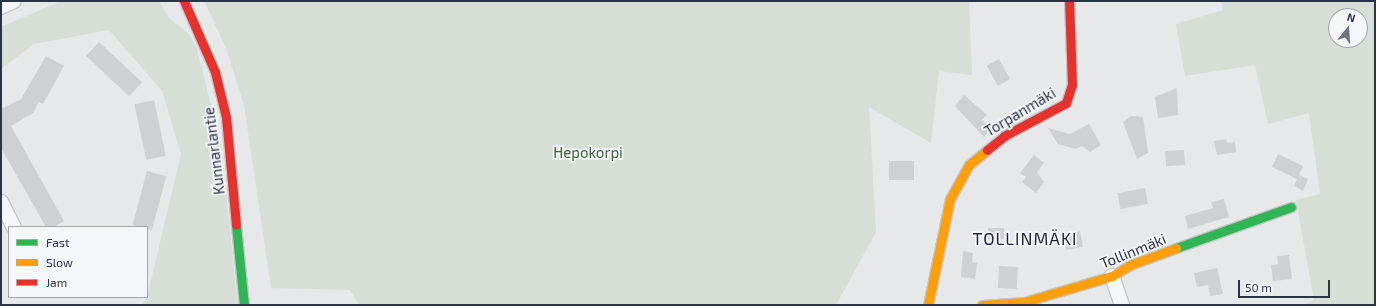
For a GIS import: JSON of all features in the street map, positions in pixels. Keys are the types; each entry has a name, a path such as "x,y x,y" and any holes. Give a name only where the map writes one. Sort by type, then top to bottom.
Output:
{"street":[{"path":"1,7 14,1"},
{"name":"Kunnarlantie","path":"184,1 215,72 226,117 244,305"},
{"name":"Torpanmäki","path":"928,305 950,199 968,165 1004,136 1066,103 1072,85 1073,48 1069,1"},
{"path":"1,202 13,226"},
{"name":"Tollinmäki","path":"982,305 1024,302 1112,276 1136,263 1291,206"},
{"path":"1112,276 1122,305"}],"green space":[{"path":"61,1 159,1 169,18 189,34 197,49 221,145 238,305 142,305 146,298 148,298 181,154 162,91 109,30 34,44 1,69 1,27"},
{"name":"Hepokorpi","path":"204,1 969,1 972,75 939,71 931,143 869,107 876,232 836,305 359,305 350,290 271,288 244,105 226,48"},
{"path":"1222,1 1375,1 1375,305 1304,305 1314,300 1296,200 1320,194 1309,113 1268,124 1255,65 1185,76 1176,24 1223,10"}],"building":[{"path":"99,42 142,82 129,96 86,56"},
{"path":"46,56 64,66 43,104 39,102 33,113 11,126 64,221 56,226 45,226 1,148 1,109 21,99"},
{"path":"999,59 1010,79 998,86 987,66"},
{"path":"1177,88 1178,115 1158,118 1155,97"},
{"path":"964,95 987,115 982,120 991,128 984,137 955,106"},
{"path":"154,100 166,156 146,160 134,104"},
{"path":"1131,116 1143,117 1148,153 1137,159 1123,122"},
{"path":"1089,124 1101,145 1090,152 1082,146 1076,149 1058,144 1048,128 1070,134"},
{"path":"1226,139 1227,143 1235,142 1236,152 1217,155 1214,141"},
{"path":"1184,150 1185,165 1166,166 1165,151"},
{"path":"1278,154 1303,166 1299,175 1308,179 1303,191 1294,186 1297,179 1272,167"},
{"path":"1034,155 1044,163 1037,172 1044,182 1036,193 1022,182 1026,177 1020,173"},
{"path":"889,161 914,161 914,180 889,180"},
{"path":"147,171 166,176 152,230 148,229 148,226 133,225"},
{"path":"1145,188 1148,204 1121,209 1118,193"},
{"path":"1224,199 1229,217 1188,229 1185,216 1213,208 1211,202"},
{"path":"988,228 1004,228 1004,239 988,239"},
{"path":"1080,231 1083,247 1066,250 1063,234"},
{"path":"963,251 973,253 972,262 977,263 975,279 961,277"},
{"path":"1289,255 1292,279 1273,281 1271,265 1278,264 1277,256"},
{"path":"999,266 1018,267 1017,289 998,288"},
{"path":"1217,268 1223,294 1210,296 1208,285 1197,287 1194,273"}],"traffic: fast":[{"path":"1176,248 1291,207"},
{"path":"236,225 244,305"}],"traffic: slow":[{"path":"928,305 950,199 969,165 987,150"},
{"path":"982,305 1024,302 1112,276 1130,265 1176,248"}],"traffic: jam":[{"path":"184,1 215,72 226,117 236,225"},
{"path":"987,150 1004,136 1066,103 1072,85 1069,1"}],"district":[{"name":"TOLLINMÄKI","path":"1025,239"}]}
